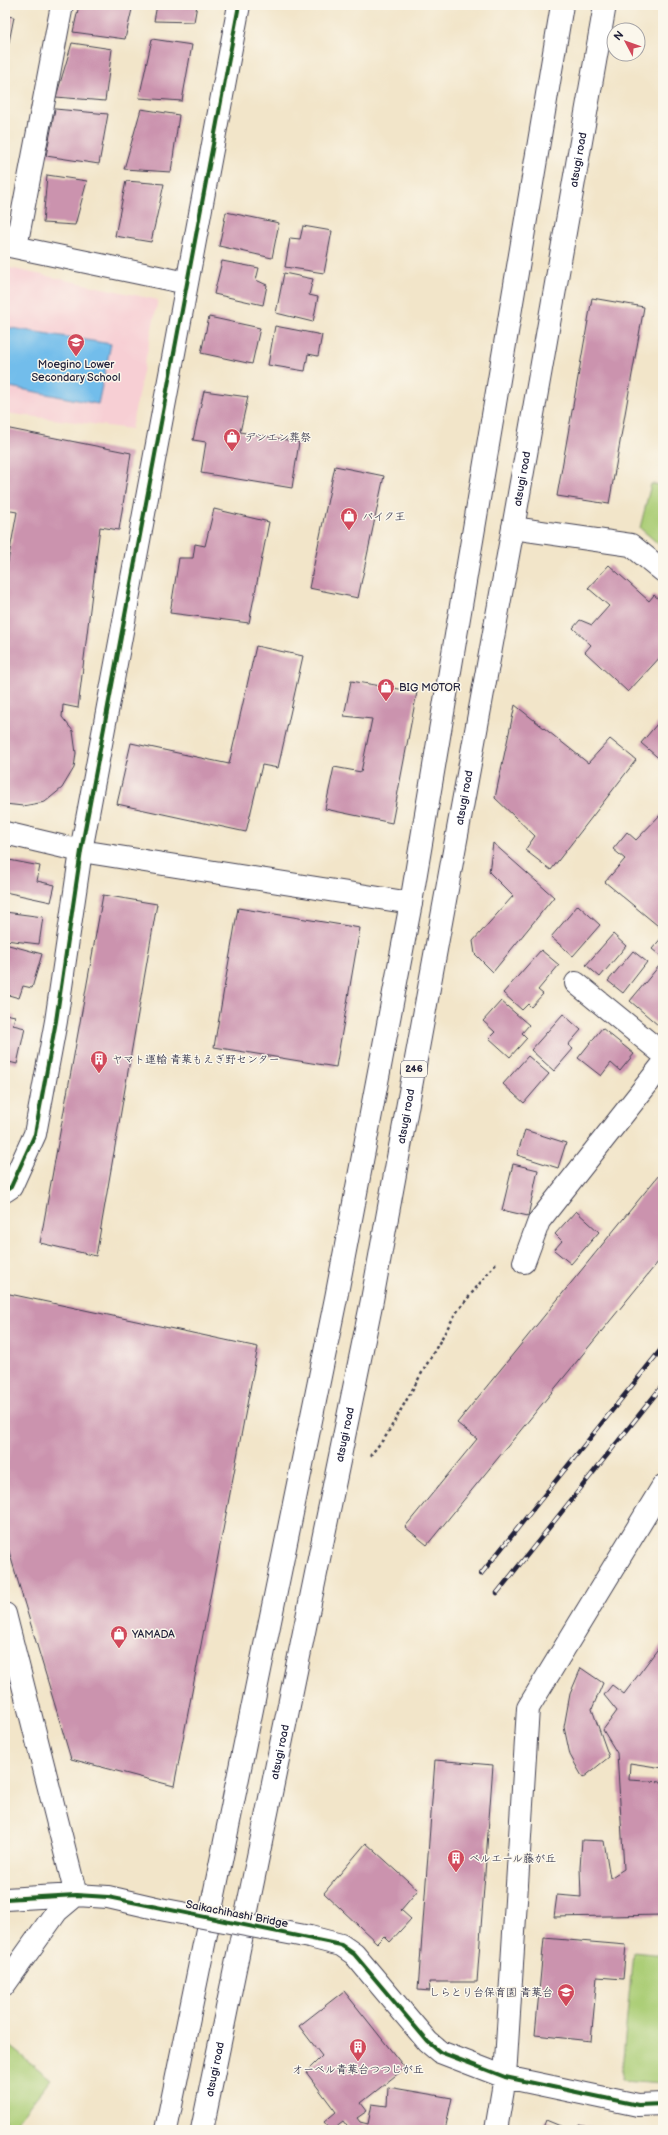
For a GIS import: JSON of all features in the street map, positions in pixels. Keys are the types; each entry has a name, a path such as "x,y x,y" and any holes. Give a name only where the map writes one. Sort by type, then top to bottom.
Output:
{"main road":[{"path":"62,5 10,246 187,283"},
{"path":"5,1191 11,1187 35,1134 56,1021 81,851 239,5"},
{"path":"166,2130 336,1298 411,903 562,5"},
{"name":"atsugi road","path":"202,2130 372,1300 513,528 605,5"},
{"path":"513,528 631,545 663,571"},
{"path":"5,833 81,851 411,903"},
{"path":"576,983 663,1054"},
{"path":"524,1262 539,1221 663,1064"},
{"path":"496,2130 505,2077 528,1708 663,1486"},
{"path":"5,1614 76,1895 57,1911 5,1984"},
{"name":"Saikachihashi Bridge","path":"5,1899 76,1895 108,1897 160,1909 310,1937 341,1945 354,1954 424,2037 440,2052 505,2077 638,2105 663,2104"}],"path":[{"path":"366,1462 386,1436 456,1313 496,1263 524,1262"}],"shaded area":[{"name":"Moegino Lower Secondary School","path":"5,267 158,300 131,429 5,413"}],"green space":[{"path":"651,484 663,485 663,548 640,528"},
{"path":"633,1952 663,1955 663,2083 621,2080"},
{"path":"8,2045 51,2079 10,2130 5,2130 5,2050"}],"water":[{"path":"5,327 111,344 98,404 5,386"}],"building":[{"path":"79,5 133,5 125,39 73,32"},
{"path":"157,5 197,5 194,22 154,21"},
{"path":"5,16 14,17 6,57 5,57"},
{"path":"152,39 192,45 182,101 139,98"},
{"path":"72,43 112,49 105,101 56,97"},
{"path":"55,109 108,114 99,164 46,156"},
{"path":"141,109 179,115 171,172 124,169"},
{"path":"47,175 87,181 75,225 43,223"},
{"path":"126,181 164,184 151,242 115,236"},
{"path":"226,212 279,223 272,258 219,246"},
{"path":"303,226 332,231 324,273 285,267 290,238 300,239"},
{"path":"222,261 259,268 256,280 267,285 263,305 214,294"},
{"path":"284,273 313,279 309,295 318,297 313,322 276,313"},
{"path":"592,298 644,307 609,504 557,496"},
{"path":"209,317 260,328 252,364 201,353"},
{"path":"275,326 322,335 318,356 308,354 305,371 268,365"},
{"path":"204,391 248,397 240,432 299,442 292,488 201,473 206,442 193,440"},
{"path":"5,428 131,453 119,530 100,527 78,708 63,705 62,717 73,731 76,753 74,768 62,788 45,802 23,806 5,804 5,578 17,512 5,510"},
{"path":"335,466 384,476 358,598 309,588"},
{"path":"214,509 269,522 249,623 170,613 179,558 193,558 195,544 205,546"},
{"path":"609,565 649,601 654,595 663,603 663,654 628,692 585,652 591,645 573,628 580,620 592,625 609,606 588,588"},
{"path":"256,646 303,656 278,768 262,765 246,832 117,804 131,743 229,764"},
{"path":"351,681 417,692 392,823 325,809 334,767 361,772 372,719 344,716"},
{"path":"515,705 588,763 610,739 636,760 551,870 525,850 535,836 495,798"},
{"path":"663,717 663,762 641,743"},
{"path":"663,812 663,930 605,882 625,859 613,849 627,832 636,840"},
{"path":"493,843 554,897 493,972 475,954 473,941 513,896 489,872"},
{"path":"9,860 40,866 37,881 55,885 51,902 5,892 5,878"},
{"name":"ヤマト運輸 青葉もえぎ野センター","path":"103,895 157,904 96,1256 40,1243"},
{"path":"578,905 600,925 573,956 551,937"},
{"path":"238,908 360,928 336,1067 214,1047"},
{"path":"5,912 43,917 39,944 5,940"},
{"path":"613,934 626,946 600,977 586,965"},
{"path":"663,936 663,958 652,949"},
{"path":"5,944 42,954 32,988 23,986 19,998 5,994"},
{"path":"541,950 559,965 538,990 543,994 531,1007 528,1004 522,1010 503,993"},
{"path":"633,951 647,962 623,993 608,981"},
{"path":"659,966 663,970 663,1020 658,1025 630,1001"},
{"path":"501,1001 529,1025 522,1033 527,1038 510,1057 489,1038 495,1032 483,1021"},
{"path":"5,1014 15,1016 13,1025 25,1028 17,1064 5,1061"},
{"path":"563,1014 581,1030 568,1045 573,1049 554,1071 531,1050"},
{"path":"602,1028 634,1054 620,1071 611,1063 601,1076 578,1058"},
{"path":"528,1056 549,1074 524,1103 503,1084"},
{"path":"525,1130 566,1143 558,1168 517,1155"},
{"path":"513,1164 538,1170 528,1216 502,1210"},
{"path":"663,1170 663,1256 427,1545 405,1527 477,1439 457,1423"},
{"path":"576,1211 599,1232 571,1264 554,1250 562,1241 555,1234"},
{"name":"YAMADA","path":"5,1293 258,1347 174,1786 71,1759 5,1538"},
{"path":"663,1642 663,1768 630,1763 629,1780 663,1782 663,1915 554,1917 557,1895 581,1897 580,1868 582,1840 604,1841 610,1878 624,1869 617,1753 603,1730 617,1711 604,1695 612,1685 624,1694"},
{"path":"581,1668 603,1683 592,1709 609,1757 583,1778 570,1755 564,1727 570,1694"},
{"name":"ベルエール藤が丘","path":"435,1760 493,1765 477,1982 429,1982 430,1991 418,1990"},
{"path":"366,1843 418,1890 401,1910 411,1919 390,1942 384,1936 377,1943 324,1893"},
{"name":"しらとり台保育園 青葉台","path":"544,1938 626,1945 623,1979 597,1977 591,2041 535,2035"},
{"name":"オーベル青葉台つつじが丘","path":"344,1991 405,2068 361,2103 367,2111 357,2118 360,2122 368,2124 372,2104 387,2106 388,2087 452,2098 445,2130 350,2130 343,2121 331,2130 324,2122 336,2112 306,2072 322,2056 299,2026"},
{"path":"546,2120 570,2130 542,2130"},
{"path":"579,2124 601,2129 601,2130 576,2130"}],"railway":[{"path":"481,1574 663,1347"},
{"path":"497,1593 663,1385"}],"cycle path":[{"path":"5,1191 11,1187 35,1134 56,1021 81,851 239,5"},
{"path":"5,1899 76,1895 108,1897 341,1945 354,1954 428,2042 440,2052 505,2077 638,2105 663,2104"}],"place":[{"name":"Moegino Lower Secondary School","path":"76,357"},
{"name":"デンエン葬祭","path":"232,452"},
{"name":"バイク王","path":"349,531"},
{"name":"BIG MOTOR","path":"386,702"},
{"name":"ヤマト運輸 青葉もえぎ野センター","path":"99,1074"},
{"name":"YAMADA","path":"119,1649"},
{"name":"ベルエール藤が丘","path":"456,1873"},
{"name":"しらとり台保育園 青葉台","path":"566,2007"},
{"name":"オーベル青葉台つつじが丘","path":"358,2062"}]}
